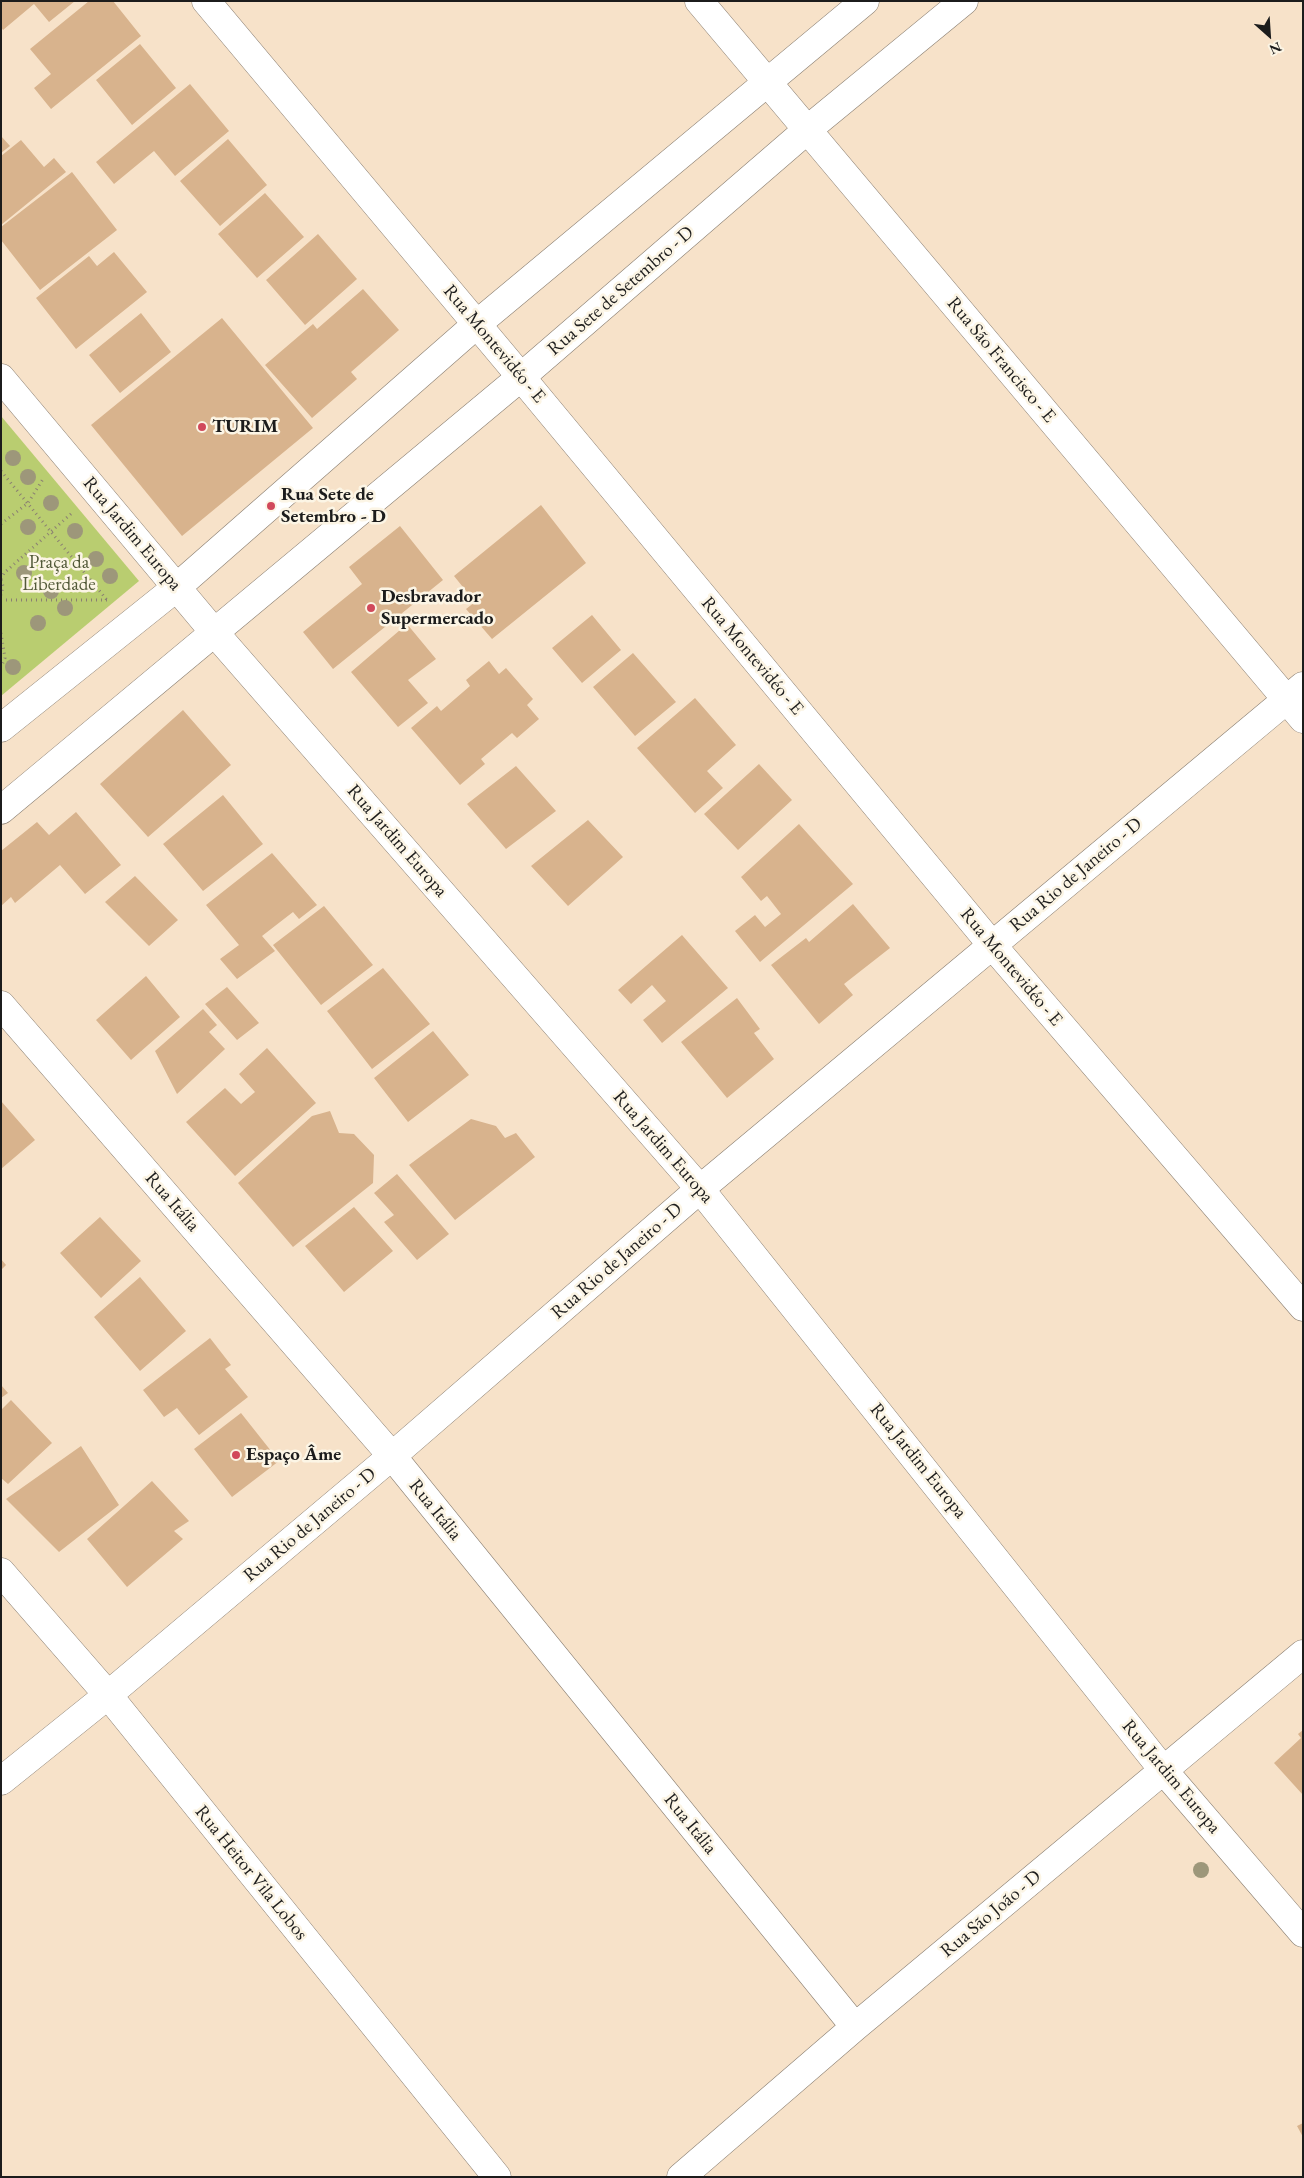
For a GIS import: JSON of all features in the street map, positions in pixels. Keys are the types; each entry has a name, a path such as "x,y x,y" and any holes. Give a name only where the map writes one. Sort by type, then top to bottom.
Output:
{"street":[{"name":"Rua Montevidéo - E","path":"206,1 521,376 992,945 1303,1307"},
{"name":"Rua São Francisco - E","path":"699,1 807,130 1297,701"},
{"path":"1,728 177,587 477,324 768,84 865,1"},
{"name":"Rua Sete de Setembro - D","path":"1,810 521,376 807,130 964,1"},
{"name":"Rua Jardim Europa","path":"1,378 214,632 700,1189 1164,1770 1303,1933"},
{"name":"Rua Rio de Janeiro - D","path":"1,1781 108,1696 392,1456 700,1189 992,945 1297,701"},
{"name":"Rua Itália","path":"1,1005 392,1456 855,2027"},
{"name":"Rua Heitor Vila Lobos","path":"1,1572 108,1696 497,2177"},
{"name":"Rua São João - D","path":"682,2177 855,2027 1303,1654"}],"path":[{"path":"1,471 111,605"},
{"path":"1,523 28,503 48,472"},
{"path":"1,595 1,579 4,572 78,508"},
{"path":"1,600 107,600"},
{"path":"1,633 5,658 1,667"}],"green space":[{"name":"Praça da Liberdade","path":"1,416 139,581 1,696"}],"building":[{"path":"1,1 75,1 49,22 34,4 3,30 1,27"},
{"path":"89,1 113,1 141,36 51,109 34,88 51,74 30,49"},
{"path":"140,44 176,88 132,125 96,80"},
{"path":"190,84 229,131 175,176 154,151 114,184 96,162"},
{"path":"1,136 10,146 1,153"},
{"path":"228,139 267,185 220,226 180,181"},
{"path":"21,140 44,167 54,158 66,172 1,225 1,156"},
{"path":"72,172 117,230 40,290 1,240 1,227"},
{"path":"265,193 304,237 257,278 218,234"},
{"path":"318,234 357,279 305,325 266,280"},
{"path":"114,252 147,292 76,349 36,298 89,256 97,266"},
{"path":"363,289 399,330 351,372 357,379 312,418 265,365 313,324 317,329"},
{"path":"141,313 171,352 120,393 89,355"},
{"name":"TURIM","path":"222,318 313,428 182,536 91,425"},
{"path":"541,505 586,563 492,639 466,609 475,602 454,576"},
{"name":"Desbravador Supermercado","path":"400,526 443,580 333,669 303,632 362,584 349,567"},
{"path":"592,615 621,650 582,683 552,648"},
{"path":"407,624 436,659 408,680 428,703 398,727 351,672"},
{"path":"633,653 676,702 635,736 593,687"},
{"path":"489,661 499,674 506,668 533,699 527,705 539,719 517,738 512,733 481,759 485,764 460,785 411,728 437,706 441,711 470,686 466,680"},
{"path":"695,698 736,745 707,771 723,788 695,813 637,748"},
{"path":"183,710 231,765 148,837 100,784"},
{"path":"759,764 792,800 738,850 704,814"},
{"path":"516,766 556,811 506,849 467,804"},
{"path":"223,795 263,844 203,891 163,844"},
{"path":"76,812 121,865 85,894 60,865 15,903 11,897 1,906 1,851 37,822 49,835"},
{"path":"588,820 623,857 568,906 531,866"},
{"path":"799,824 853,884 760,962 735,931 755,915 765,927 781,914 767,896 761,901 741,877"},
{"path":"272,853 317,905 299,919 293,912 262,936 275,951 237,979 220,959 239,945 206,905"},
{"path":"135,876 178,920 149,946 105,902"},
{"path":"853,904 890,948 844,984 853,995 819,1024 771,965 806,938 809,942"},
{"path":"324,906 373,965 321,1005 273,945"},
{"path":"682,935 728,988 662,1043 643,1020 666,1001 652,985 631,1004 618,990"},
{"path":"383,968 430,1024 372,1069 327,1011"},
{"path":"146,976 180,1017 131,1060 96,1020"},
{"path":"227,987 259,1023 237,1040 205,1004"},
{"path":"737,998 760,1029 754,1033 774,1059 727,1098 681,1042"},
{"path":"203,1009 217,1025 209,1032 225,1049 177,1094 155,1051"},
{"path":"433,1031 469,1075 408,1122 374,1078"},
{"path":"267,1048 316,1103 235,1176 186,1122 225,1088 241,1104 255,1092 239,1074"},
{"path":"1,1101 35,1140 1,1169"},
{"path":"330,1111 339,1133 354,1134 374,1155 373,1183 293,1247 238,1183 312,1116"},
{"path":"471,1119 496,1126 505,1138 516,1133 535,1157 455,1220 409,1165"},
{"path":"397,1174 449,1234 417,1260 384,1222 394,1215 374,1193"},
{"path":"354,1207 393,1251 344,1292 305,1246"},
{"path":"100,1217 141,1261 101,1298 60,1253"},
{"path":"1,1259 6,1265 1,1270"},
{"path":"140,1277 186,1331 140,1371 94,1317"},
{"path":"210,1338 231,1365 225,1369 248,1397 199,1435 177,1408 164,1417 143,1390"},
{"path":"1,1385 8,1393 1,1398"},
{"path":"11,1400 52,1443 8,1484 1,1478 1,1410"},
{"name":"Espaço Âme","path":"241,1413 279,1461 232,1497 194,1449"},
{"path":"81,1446 119,1505 59,1552 6,1499"},
{"path":"152,1481 189,1521 174,1531 183,1539 127,1587 87,1539"},
{"path":"1303,1730 1303,1795 1274,1763 1301,1738 1298,1734"},
{"path":"1303,2123 1303,2137 1297,2126"}],"place":[{"name":"TURIM","path":"202,427"},
{"name":"Rua Sete de Setembro - D","path":"271,506"},
{"name":"Desbravador Supermercado","path":"371,608"},
{"name":"Espaço Âme","path":"236,1455"}]}
